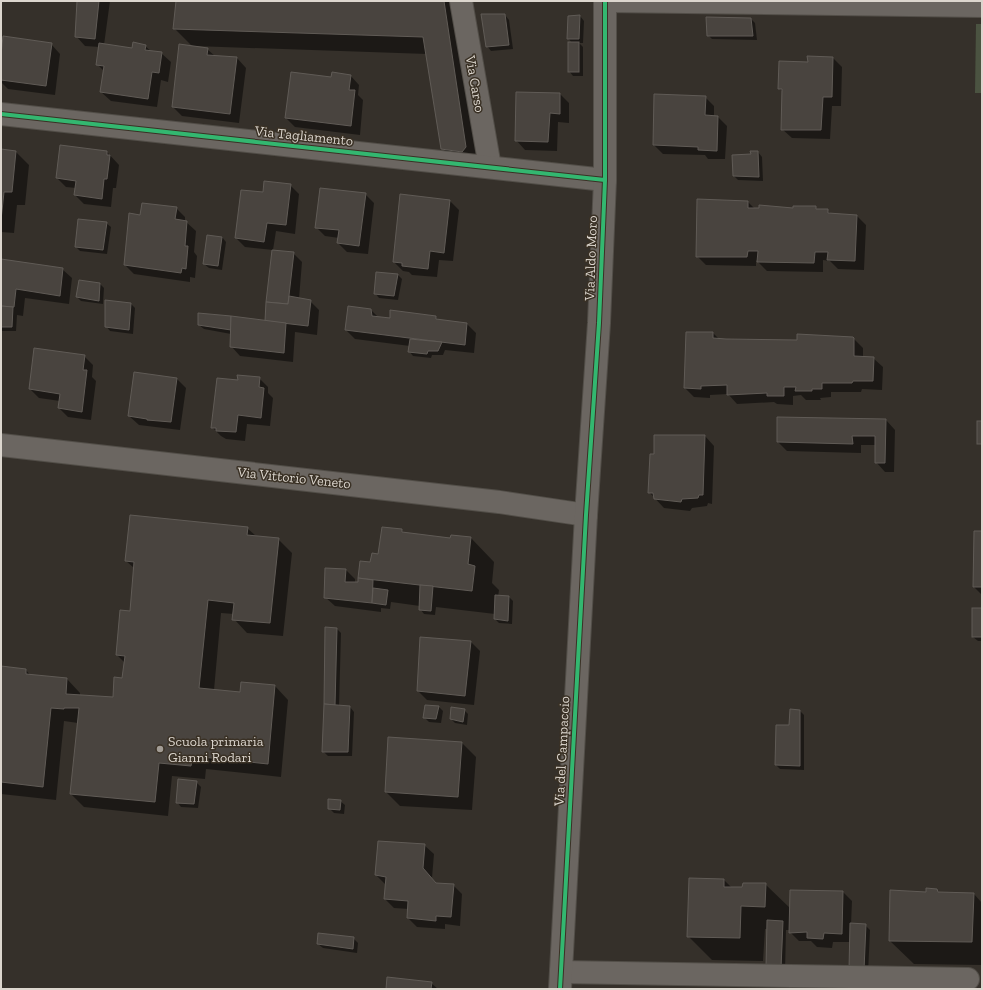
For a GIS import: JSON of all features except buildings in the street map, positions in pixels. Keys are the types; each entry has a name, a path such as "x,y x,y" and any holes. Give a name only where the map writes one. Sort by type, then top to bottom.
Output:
{"street":[{"name":"Via Carso","path":"461,1 490,167"},
{"path":"606,1 982,6"},
{"name":"Via Aldo Moro","path":"586,515 599,323 605,180 606,1"},
{"name":"Via Tagliamento","path":"1,114 605,180"},
{"name":"Via Vittorio Veneto","path":"1,445 499,502 586,515"},
{"name":"Via del Campaccio","path":"561,981 586,515"},
{"path":"561,981 968,979"}],"green space":[{"path":"976,24 982,24 982,93 975,93"}],"cycle path":[{"path":"560,989 586,515 599,323 605,180 605,1"},
{"path":"1,114 605,180"}],"place":[{"name":"Scuola primaria Gianni Rodari","path":"160,749"}]}
